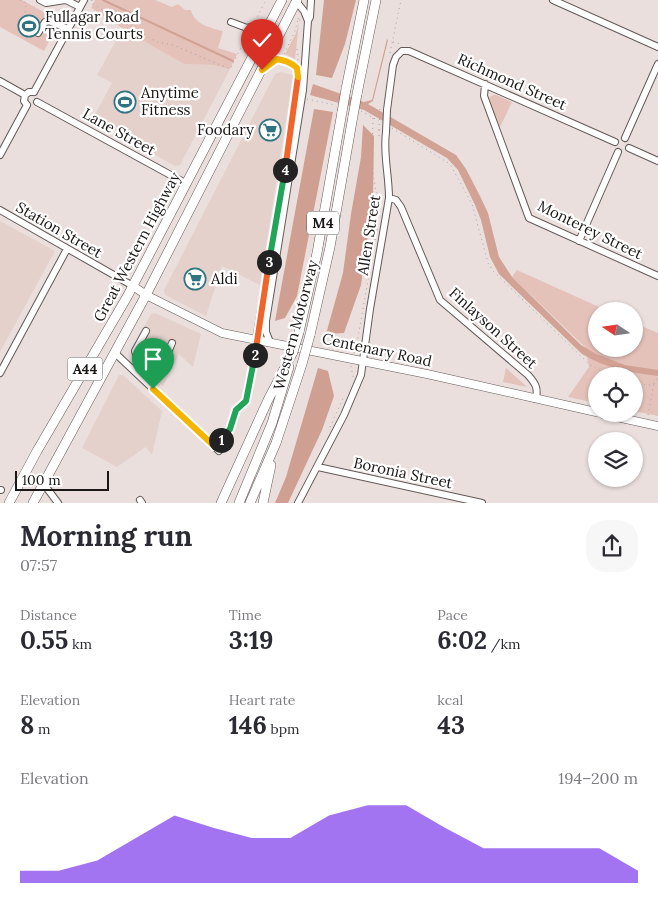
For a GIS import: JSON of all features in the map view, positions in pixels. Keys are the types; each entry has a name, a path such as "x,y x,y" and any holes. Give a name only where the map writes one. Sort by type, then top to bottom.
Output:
{"highway":[{"name":"Great Western Highway","path":"9,503 132,286 282,0"},
{"name":"Great Western Highway","path":"32,503 146,294 262,70 296,0"},
{"name":"Western Motorway","path":"239,503 272,423 298,332 317,253 364,0"},
{"name":"Western Motorway","path":"250,503 276,443 310,335 329,255 357,94 376,0"},
{"path":"221,503 268,400 289,361"},
{"path":"264,503 276,443"}],"main road":[{"name":"Centenary Road","path":"132,286 222,333 362,361 588,410"},
{"path":"640,422 658,426"}],"street":[{"path":"40,0 46,3 65,0 80,7"},
{"path":"34,92 84,0"},
{"path":"296,0 308,20"},
{"path":"270,342 266,332 266,321 303,90 308,20 312,0"},
{"path":"553,0 658,46"},
{"path":"38,33 44,23 50,21 68,29"},
{"path":"231,22 250,29"},
{"name":"Richmond Street","path":"398,54 405,50 413,52 615,142"},
{"name":"Allen Street","path":"298,503 318,467 360,375 389,198 382,131 394,65 398,54"},
{"path":"246,401 282,191 298,79 297,68 283,60 277,59 262,70"},
{"path":"626,138 658,64"},
{"path":"0,81 25,95"},
{"name":"Monterey Street","path":"485,84 484,96 528,216 533,220 658,276"},
{"path":"27,105 24,101 25,95 29,92 34,92"},
{"path":"27,105 34,106 37,102 38,96 34,92"},
{"name":"Lane Street","path":"37,102 187,184"},
{"path":"0,155 27,105"},
{"path":"618,152 614,146 620,137 626,138 629,141 629,148"},
{"path":"618,152 624,152 629,148"},
{"path":"629,148 658,161"},
{"path":"579,241 618,152"},
{"name":"Finlayson Street","path":"389,198 396,200 401,207 440,300 528,375 537,385 536,400"},
{"name":"Station Street","path":"0,210 132,286"},
{"path":"0,373 67,249"},
{"path":"146,331 135,351 137,357 155,364 163,364 172,343"},
{"path":"115,353 216,449"},
{"name":"Boronia Street","path":"318,467 482,503"},
{"path":"43,483 58,503"}],"path":[{"path":"20,0 26,3 25,14 44,23"},
{"path":"92,0 91,3 157,42 174,45 230,69 266,0"},
{"path":"389,59 401,0"},
{"path":"283,56 299,20"},
{"path":"392,42 403,44"},
{"path":"297,49 298,60"},
{"path":"380,142 382,131 380,105 382,99"},
{"path":"373,117 372,165 376,192 383,196 383,190"},
{"path":"398,131 412,142 446,161 456,173 472,204 488,263 493,271 594,367"},
{"path":"355,348 377,228"},
{"path":"350,368 353,374 352,380"},
{"path":"648,415 654,384 658,377"},
{"path":"643,385 654,384"},
{"path":"327,433 348,389"},
{"path":"216,449 230,429 236,410 246,401"}],"shaded area":[{"name":"Fullagar Road Tennis Courts","path":"0,0 22,0 60,21 44,51 0,27"},
{"path":"95,0 155,0 172,7 178,4 185,10 191,10 195,19 203,25 223,31 218,48 237,54 230,69 213,65 184,64 91,8"},
{"path":"324,0 356,0 345,44 332,78 316,75"},
{"path":"299,22 295,59 285,54 296,33"},
{"path":"123,28 184,64 213,65 230,69 180,165 175,166 92,120 112,83 97,75"},
{"path":"387,39 373,101 368,104 456,155 466,169 488,213 499,257 512,277 581,345 588,349 588,357 582,354 499,274 490,257 481,220 475,205 458,170 447,158 364,110 310,95 313,84 364,102 372,100"},
{"path":"280,72 293,75 260,285 222,266 206,316 165,295 164,290 275,74"},
{"path":"493,95 512,102 500,127 489,101"},
{"path":"314,109 333,112 297,296 285,318 275,321"},
{"path":"363,125 374,136 373,200 361,285 344,333 326,334 343,273 361,157"},
{"path":"0,221 55,251 0,352"},
{"path":"517,270 588,302 588,358 642,358 643,327 658,333 658,416 643,413 643,367 589,367 585,347 512,277"},
{"path":"155,313 201,334 193,367 179,354 163,386 132,358 131,352 151,314"},
{"path":"589,358 607,358 625,365 638,367 613,367"},
{"path":"318,368 328,371 334,396 322,430 288,503 275,503 286,477"},
{"path":"506,368 527,387 503,382"},
{"path":"588,368 588,401 568,397"},
{"path":"643,368 658,370 658,376 643,374"},
{"path":"119,375 123,375 162,411 152,455 146,447 117,467 82,448"}],"waterway":[{"path":"103,0 233,61"}],"place":[{"name":"Fullagar Road Tennis Courts","path":"29,26"},
{"name":"Anytime Fitness","path":"125,102"},
{"name":"Foodary","path":"270,130"},
{"name":"Aldi","path":"195,279"}],"route":[{"path":"153,389 214,446 230,429 236,410 246,401 282,191 298,79 297,68 283,60 277,59 262,70"}]}
